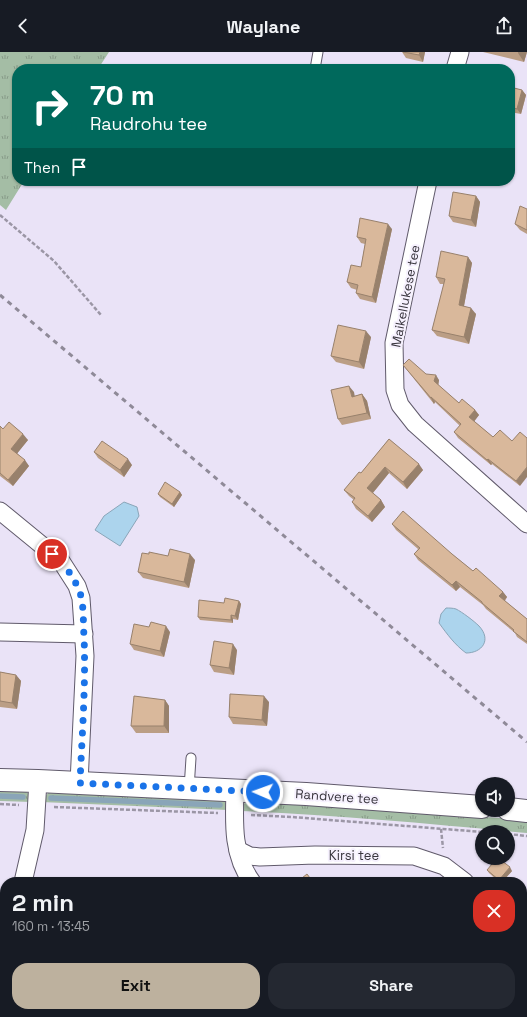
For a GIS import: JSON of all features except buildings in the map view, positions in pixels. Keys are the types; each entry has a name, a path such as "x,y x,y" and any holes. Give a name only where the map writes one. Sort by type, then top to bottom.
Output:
{"street":[{"path":"456,64 460,52"},
{"name":"Maikellukese tee","path":"427,186 394,343 395,390 400,405 415,424 527,524"},
{"path":"0,511 61,561 77,586 81,598 84,634 84,671 80,783"},
{"path":"0,632 84,634"},
{"name":"Randvere tee","path":"0,780 306,794 475,806"},
{"path":"24,877 35,830 38,781"},
{"path":"235,791 234,824 238,850 248,877"},
{"path":"515,810 527,811"},
{"name":"Kirsi tee","path":"238,850 250,856 260,857 316,855 414,856 444,866 458,877"}],"lane":[{"path":"316,64 318,52"},
{"path":"189,788 191,758"}],"path":[{"path":"0,215 54,261 101,315"},
{"path":"0,804 20,805"},
{"path":"51,806 220,814"},
{"path":"248,815 475,831"},
{"path":"515,835 527,836"}],"green space":[{"path":"0,52 109,52 101,64 12,64 12,186 21,186 6,210 0,205"},
{"path":"0,791 25,791 29,794 32,802 0,801"},
{"path":"48,793 224,800 228,810 41,802"},
{"path":"246,802 527,820 527,833 515,832 515,825 475,825 475,828 348,817 240,811 241,807"}],"water":[{"path":"124,502 137,507 139,516 120,546 95,530 104,516"},
{"path":"446,608 456,609 479,626 485,636 485,641 481,648 477,651 466,653 451,639 439,623 441,614"}],"waterway":[{"path":"0,796 23,797"},
{"path":"51,798 220,805"}],"railway":[{"path":"0,295 527,742"}],"route":[{"path":"52,554 61,561 77,586 81,598 85,656 80,783 263,792"}]}
